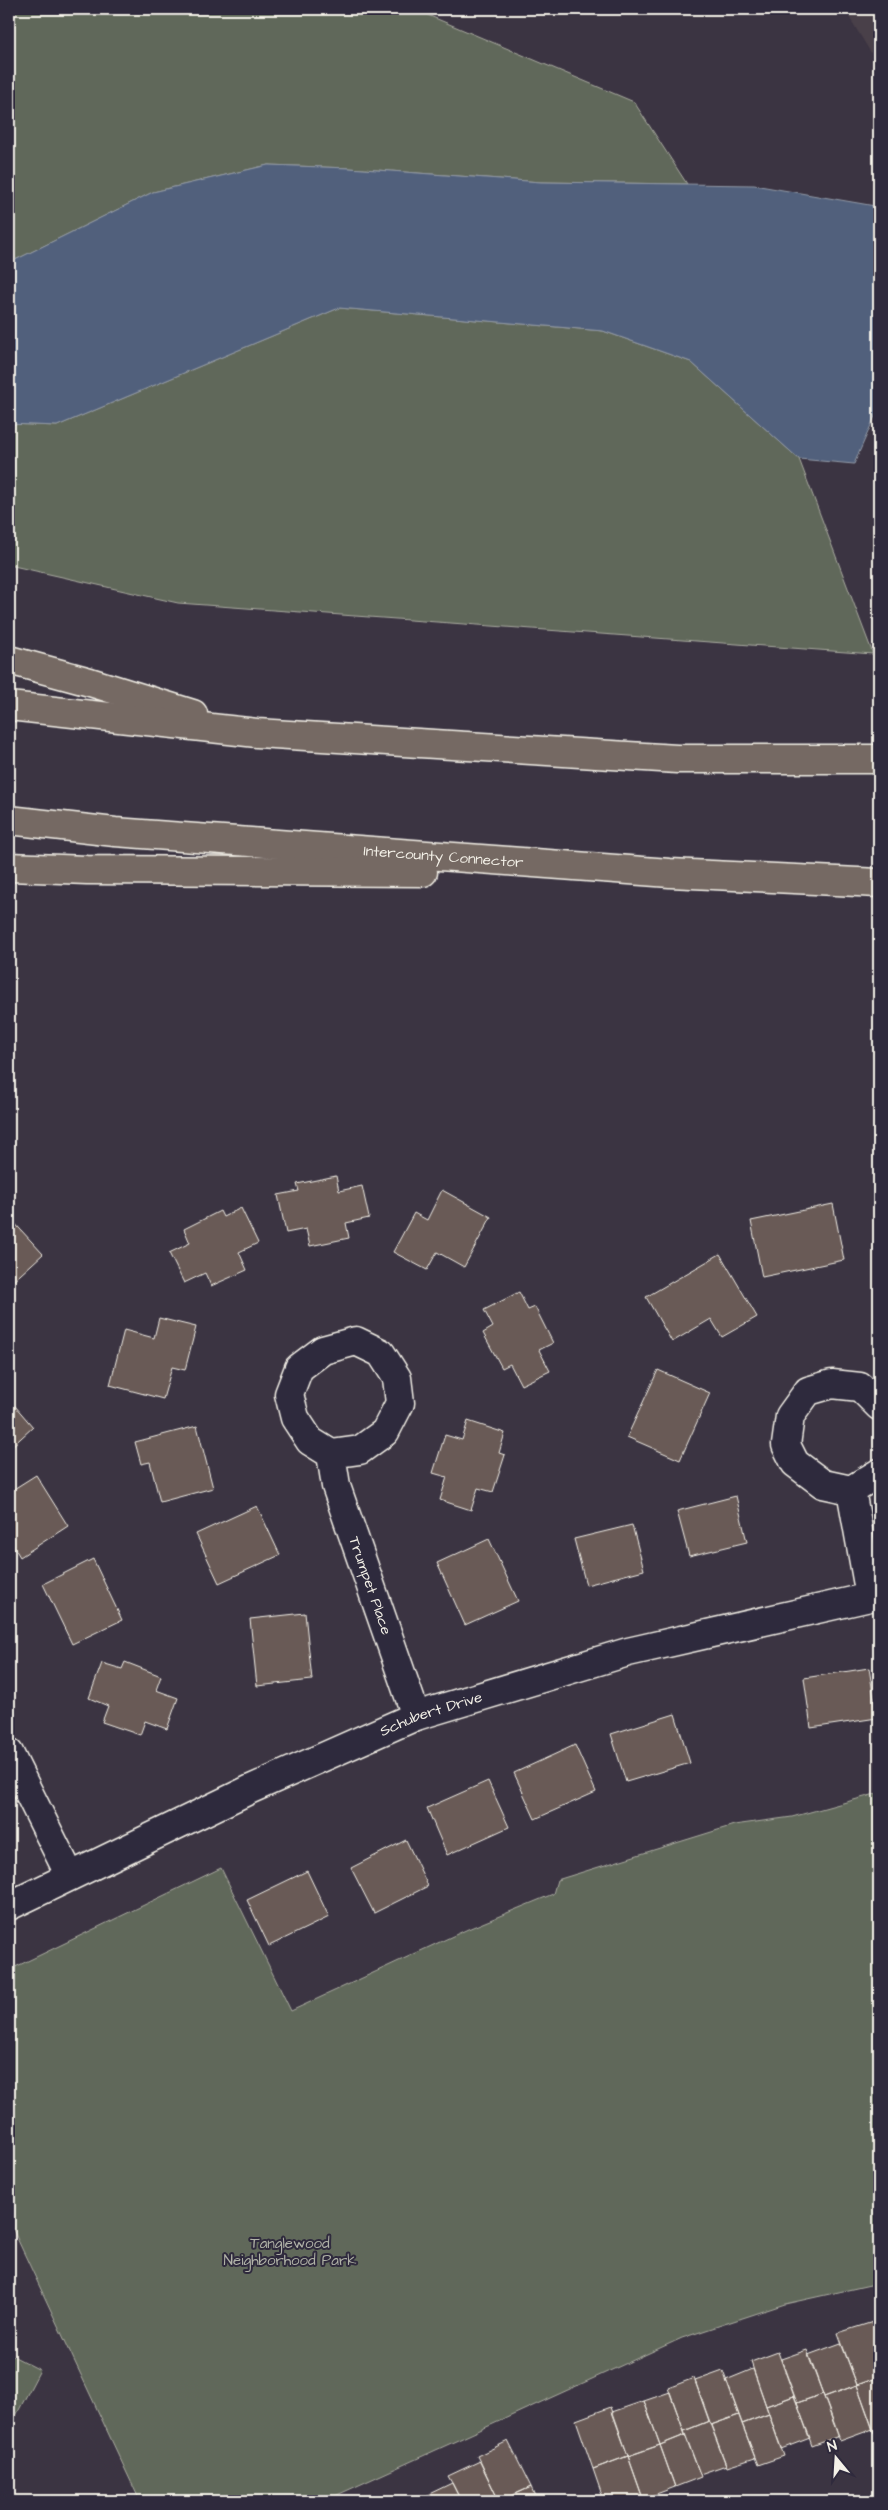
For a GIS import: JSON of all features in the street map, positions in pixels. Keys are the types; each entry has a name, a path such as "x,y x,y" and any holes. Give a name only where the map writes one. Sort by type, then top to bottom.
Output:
{"highway":[{"path":"9,660 90,682 257,733"},
{"path":"9,706 257,733 676,758 879,759"},
{"name":"Intercounty Connector","path":"9,820 115,832 670,873 879,883"},
{"path":"9,867 97,870 670,873"}],"street":[{"path":"879,1406 860,1387 832,1384 808,1391 790,1416 786,1445 795,1463 823,1484 851,1490 879,1473"},
{"name":"Trumpet Place","path":"331,1454 336,1486 416,1716"},
{"path":"851,1490 875,1595"},
{"name":"Schubert Drive","path":"9,1906 251,1789 416,1716 628,1652 875,1595"},
{"path":"9,1752 70,1876"}],"shaded area":[{"path":"826,9 879,9 879,66 846,12"}],"green space":[{"path":"9,9 417,9 634,102 687,184 541,182 349,168 268,165 153,192 9,263"},
{"path":"339,308 603,331 691,362 799,459 873,654 178,603 9,565 9,424 57,426"},
{"name":"Tanglewood Neighborhood Park","path":"879,1793 879,2283 785,2304 682,2338 324,2501 140,2501 9,2221 9,1970 221,1868 291,2011 468,1929 553,1894 557,1880 734,1825 792,1817"},
{"path":"9,2354 40,2370 9,2429"}],"water":[{"path":"268,165 349,168 541,182 754,185 875,206 879,273 879,407 854,464 799,459 691,362 603,331 339,308 57,426 9,424 9,263 153,192"}],"building":[{"path":"336,1176 339,1191 362,1186 369,1218 346,1223 349,1238 310,1246 306,1229 286,1233 278,1195 299,1191 297,1184"},
{"path":"442,1190 491,1217 464,1267 437,1252 427,1270 393,1252 414,1213 427,1220"},
{"path":"833,1204 844,1260 762,1277 751,1221"},
{"path":"241,1208 258,1243 239,1252 247,1270 211,1286 205,1273 184,1283 169,1253 190,1243 184,1229 220,1211 223,1217"},
{"path":"9,1217 43,1254 9,1285"},
{"path":"720,1254 757,1317 722,1337 711,1319 672,1342 646,1297"},
{"path":"519,1292 528,1310 535,1307 553,1343 539,1350 550,1371 521,1385 510,1364 502,1368 483,1333 493,1327 484,1310"},
{"path":"159,1318 196,1327 185,1370 172,1367 163,1399 110,1385 124,1330 154,1338"},
{"path":"658,1370 710,1393 680,1460 627,1437"},
{"path":"9,1399 33,1427 9,1449"},
{"path":"468,1421 505,1433 499,1453 505,1455 493,1492 478,1488 471,1510 440,1500 447,1477 433,1473 445,1435 462,1440"},
{"path":"197,1426 213,1488 160,1502 150,1462 141,1464 135,1442"},
{"path":"36,1475 68,1526 20,1557 9,1539 9,1492"},
{"path":"736,1496 747,1542 689,1556 677,1511"},
{"path":"257,1506 280,1555 219,1583 196,1534"},
{"path":"632,1525 644,1570 586,1585 574,1539"},
{"path":"489,1539 518,1601 465,1625 437,1563"},
{"path":"93,1559 122,1620 72,1644 43,1584"},
{"path":"305,1613 312,1680 257,1686 250,1619"},
{"path":"125,1662 161,1676 156,1690 178,1698 167,1729 145,1721 140,1735 102,1722 108,1706 89,1698 102,1663 122,1669"},
{"path":"869,1668 877,1718 811,1728 804,1678"},
{"path":"675,1714 690,1763 626,1782 611,1734"},
{"path":"575,1745 596,1792 535,1819 514,1773"},
{"path":"488,1781 509,1827 447,1855 427,1808"},
{"path":"406,1840 428,1886 374,1913 351,1868"},
{"path":"307,1871 329,1917 269,1946 247,1900"},
{"path":"873,2322 879,2339 879,2377 857,2385 838,2333"},
{"path":"841,2343 857,2385 824,2397 808,2355"},
{"path":"807,2350 823,2394 797,2403 781,2359"},
{"path":"778,2352 794,2396 766,2406 751,2362"},
{"path":"753,2369 769,2414 742,2424 726,2380"},
{"path":"723,2371 739,2415 711,2425 695,2381"},
{"path":"879,2377 879,2432 874,2433 857,2385"},
{"path":"694,2378 709,2421 684,2431 668,2388"},
{"path":"857,2385 873,2429 840,2441 824,2397"},
{"path":"670,2392 685,2435 660,2445 644,2401"},
{"path":"823,2394 839,2436 812,2446 797,2403"},
{"path":"794,2396 810,2438 781,2449 766,2406"},
{"path":"644,2401 660,2445 628,2456 612,2412"},
{"path":"611,2407 628,2456 593,2469 576,2420"},
{"path":"769,2414 784,2456 758,2465 742,2424"},
{"path":"739,2415 755,2458 727,2467 711,2425"},
{"path":"709,2421 726,2465 700,2474 684,2431"},
{"path":"685,2435 701,2477 675,2487 660,2445"},
{"path":"508,2441 531,2487 499,2501 477,2456"},
{"path":"660,2445 675,2487 643,2499 628,2456"},
{"path":"628,2456 644,2501 604,2501 593,2469"},
{"path":"480,2461 499,2501 461,2501 448,2476"},
{"path":"452,2483 461,2501 428,2501 425,2496"},
{"path":"531,2487 537,2501 501,2501"}]}
